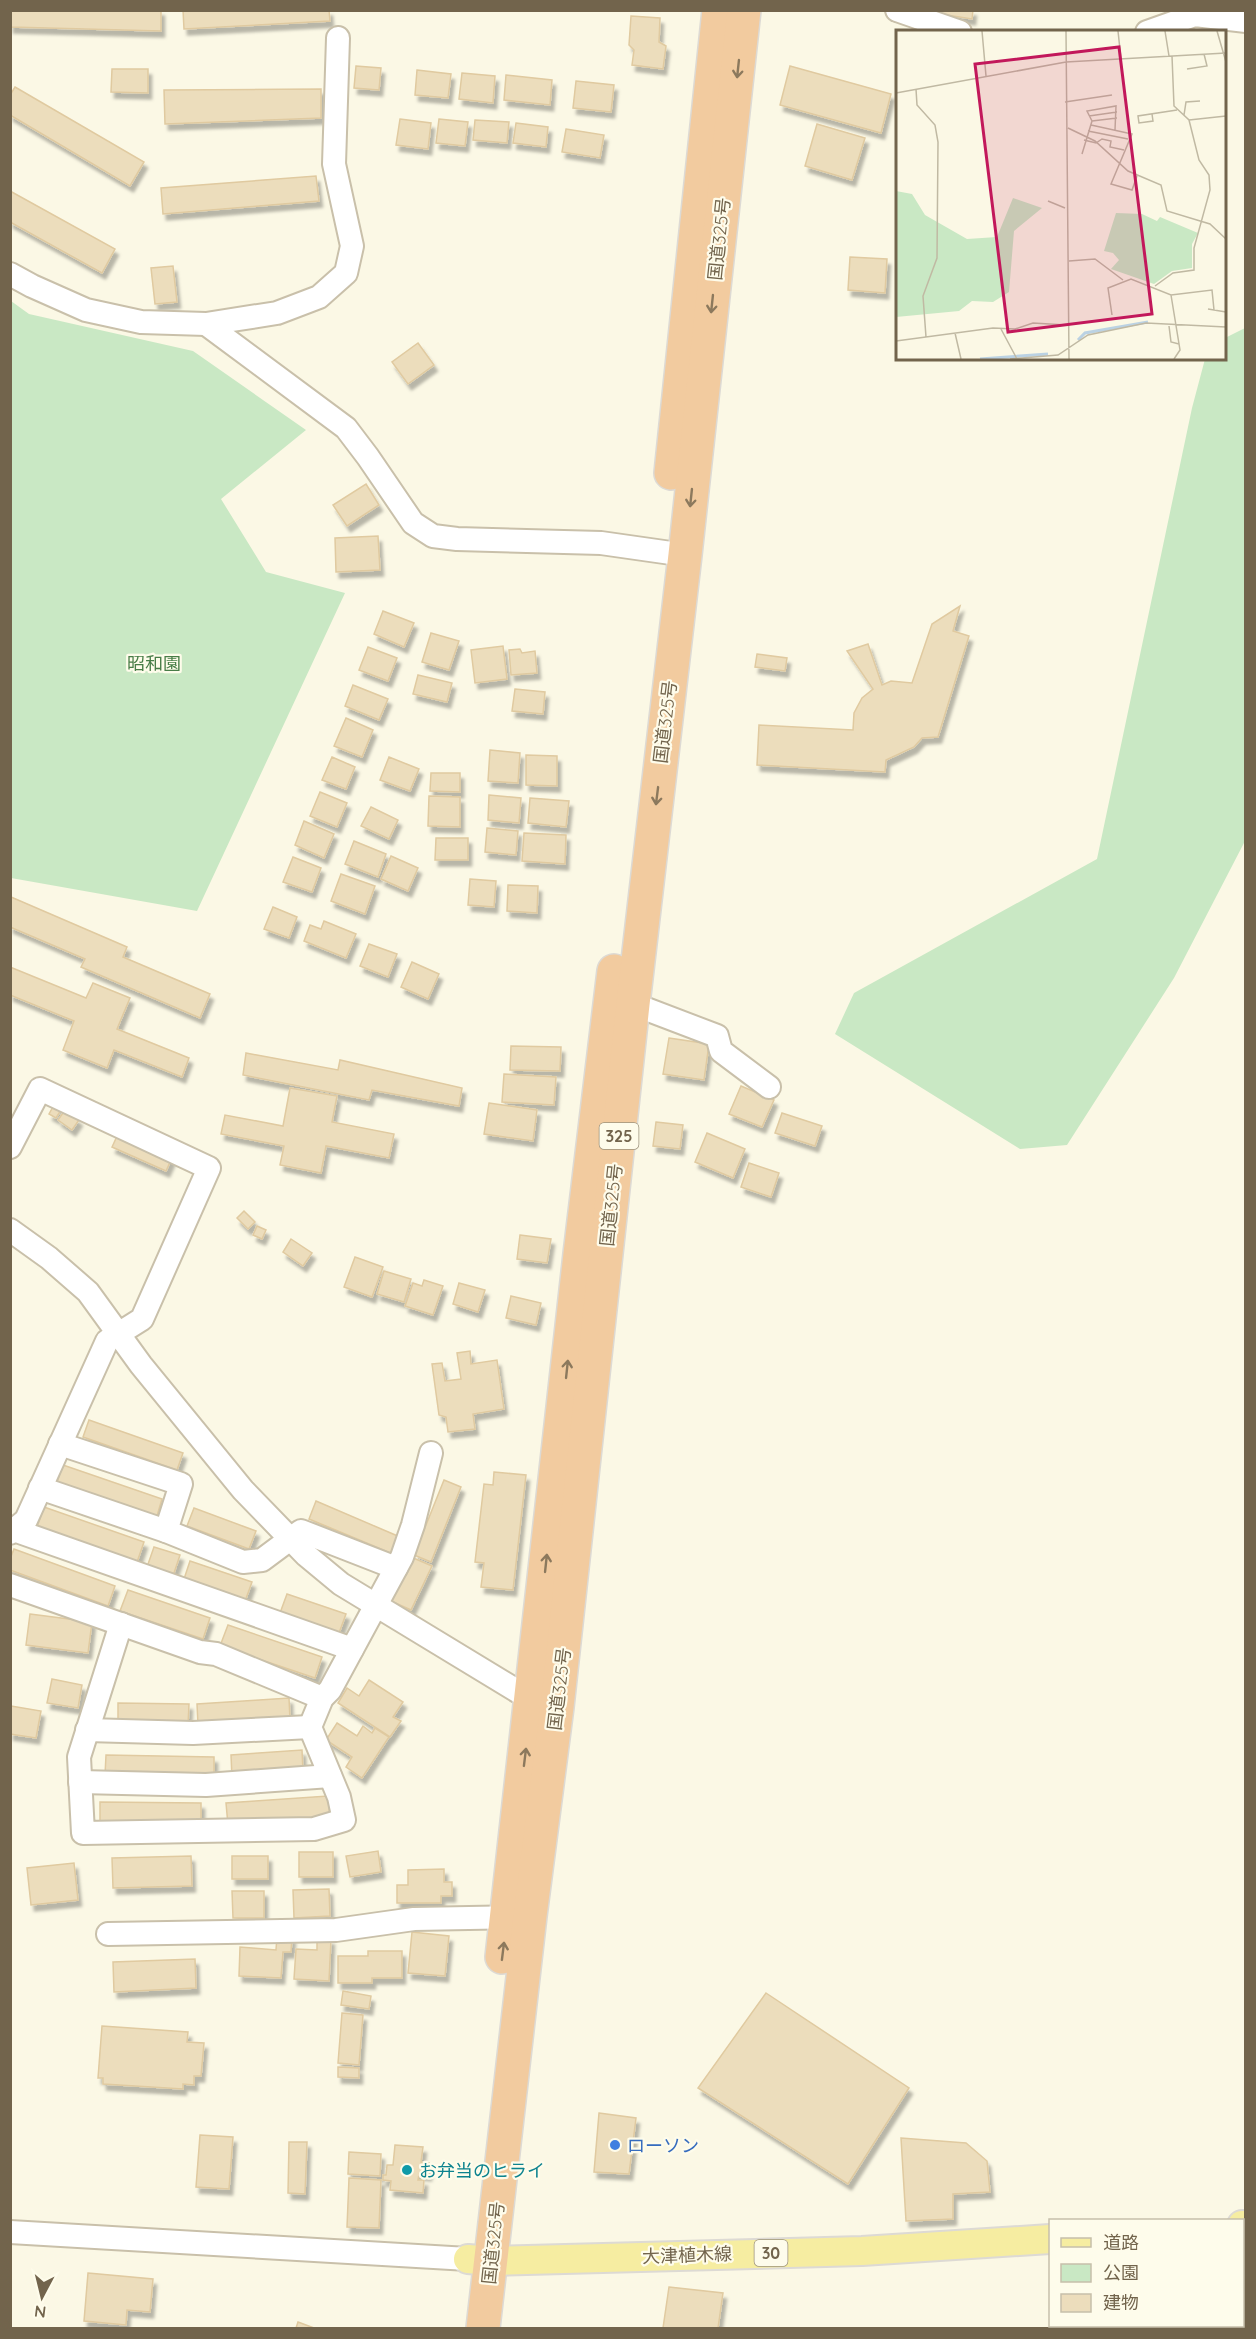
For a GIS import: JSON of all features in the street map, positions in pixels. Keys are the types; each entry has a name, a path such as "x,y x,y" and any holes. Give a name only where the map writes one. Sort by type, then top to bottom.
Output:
{"highway":[{"name":"国道325号","path":"461,2328 479,2260 544,1704 633,1004 674,553 701,171 719,10"},
{"name":"国道325号","path":"544,1704 580,1254 744,10"},
{"name":"国道325号","path":"479,2260 483,2328"}],"main road":[{"name":"大津植木線","path":"479,2260 862,2251 1049,2239"}],"street":[{"path":"897,10 954,30"},
{"path":"1153,30 1195,15 1245,21"},
{"path":"10,274 86,310 141,322 206,324 277,313 319,297 346,273 352,246 334,164 338,38"},
{"path":"206,324 345,428 368,457 413,523 433,536 457,539 601,543 674,553"},
{"path":"633,1004 717,1036 721,1051 769,1087"},
{"path":"10,1147 40,1089 209,1168 142,1319 107,1341 26,1520 12,1531"},
{"path":"10,1230 49,1258 88,1292 141,1365 243,1490 291,1540 341,1584 544,1704"},
{"path":"60,1444 181,1484 166,1531"},
{"path":"121,1624 79,1757 83,1833 249,1832 314,1829 344,1820 339,1797 310,1727 322,1698 330,1690 396,1568 413,1525 431,1453"},
{"path":"40,1488 166,1531 243,1562 262,1560 301,1531 396,1568"},
{"path":"12,1531 352,1649"},
{"path":"10,1585 200,1652 216,1654 322,1698"},
{"path":"87,1730 193,1733 310,1727"},
{"path":"80,1782 206,1785 330,1776"},
{"path":"108,1934 336,1930 414,1919 519,1917"},
{"path":"10,2232 479,2260"}],"green space":[{"name":"昭和園","path":"11,301 29,314 193,351 306,430 221,499 266,572 345,593 197,911 11,878"},
{"path":"1245,328 1245,841 1174,978 1067,1145 1020,1149 835,1034 854,993 1097,859 1192,408 1205,360 1226,360 1226,338"}],"building":[{"path":"10,10 161,10 161,31 10,27"},
{"path":"183,10 329,10 330,21 184,29"},
{"path":"934,10 973,10 972,19 934,13"},
{"path":"631,16 660,18 659,42 666,46 663,69 632,65 634,50 629,45"},
{"path":"356,66 381,68 379,90 354,88"},
{"path":"790,66 891,94 881,133 780,105"},
{"path":"112,69 148,69 148,93 111,92"},
{"path":"417,70 451,74 448,98 415,95"},
{"path":"462,73 495,76 493,103 459,99"},
{"path":"506,75 552,80 550,105 504,100"},
{"path":"576,81 614,85 611,112 573,108"},
{"path":"15,87 144,162 130,186 10,115 10,95"},
{"path":"321,89 321,118 165,124 164,90"},
{"path":"400,119 431,123 428,149 396,145"},
{"path":"439,119 468,122 465,146 436,143"},
{"path":"475,120 509,122 507,143 473,140"},
{"path":"516,123 548,127 546,147 513,143"},
{"path":"817,124 865,138 852,180 805,166"},
{"path":"566,129 604,135 600,158 562,152"},
{"path":"316,176 319,201 163,214 161,188"},
{"path":"10,191 115,249 102,273 10,222"},
{"path":"850,257 887,259 885,293 848,290"},
{"path":"173,266 177,302 155,304 151,268"},
{"path":"418,343 434,365 408,384 392,362"},
{"path":"366,484 379,505 347,526 333,505"},
{"path":"378,536 380,570 336,572 335,538"},
{"path":"960,606 953,631 969,636 938,737 922,738 914,747 886,760 885,772 757,765 759,725 853,730 854,713 862,698 873,689 847,651 868,644 882,685 891,681 912,683 932,624"},
{"path":"383,611 414,623 404,647 374,634"},
{"path":"431,633 459,641 449,670 422,662"},
{"path":"503,646 507,679 475,683 471,650"},
{"path":"368,647 397,658 388,681 359,670"},
{"path":"520,649 522,653 535,651 537,673 511,675 509,650"},
{"path":"757,654 787,658 785,671 755,667"},
{"path":"418,675 452,683 447,702 413,694"},
{"path":"353,685 388,699 379,720 345,706"},
{"path":"515,689 545,692 543,714 512,711"},
{"path":"346,718 373,730 362,757 334,746"},
{"path":"490,750 520,753 518,783 488,781"},
{"path":"526,755 557,756 557,786 526,785"},
{"path":"332,757 355,767 346,789 322,780"},
{"path":"389,757 419,769 410,791 380,780"},
{"path":"431,773 460,773 460,792 430,791"},
{"path":"320,792 347,803 337,827 310,816"},
{"path":"489,795 521,798 519,823 488,820"},
{"path":"429,796 460,797 460,827 428,826"},
{"path":"530,798 569,801 566,827 528,823"},
{"path":"371,807 398,820 389,839 361,826"},
{"path":"304,821 334,834 324,858 295,845"},
{"path":"487,828 518,831 516,855 485,852"},
{"path":"524,833 566,835 565,864 522,861"},
{"path":"436,838 468,838 468,860 435,860"},
{"path":"354,841 386,854 378,877 345,864"},
{"path":"391,856 418,868 408,891 381,879"},
{"path":"293,857 321,868 312,892 283,882"},
{"path":"341,874 375,886 365,914 331,901"},
{"path":"470,879 496,881 494,907 468,905"},
{"path":"508,885 538,886 537,913 507,911"},
{"path":"11,897 127,947 123,957 210,994 200,1018 81,967 85,959 10,927"},
{"path":"273,907 297,917 289,938 264,929"},
{"path":"324,921 356,934 346,958 304,941 310,925 321,929"},
{"path":"369,944 397,954 388,977 360,966"},
{"path":"412,962 439,974 428,999 401,987"},
{"path":"10,967 86,998 93,983 130,998 117,1029 189,1058 182,1077 114,1050 107,1068 63,1050 74,1021 10,995"},
{"path":"669,1038 709,1044 704,1080 663,1074"},
{"path":"511,1046 561,1047 560,1071 510,1070"},
{"path":"246,1053 338,1070 340,1060 462,1088 459,1106 372,1090 369,1100 243,1075"},
{"path":"504,1074 556,1077 554,1105 502,1102"},
{"path":"741,1086 774,1100 762,1127 729,1114"},
{"path":"290,1088 337,1096 332,1122 394,1134 389,1158 326,1146 321,1173 280,1165 284,1146 221,1134 225,1115 283,1126"},
{"path":"489,1103 537,1110 533,1141 484,1134"},
{"path":"54,1105 61,1110 56,1118 49,1114"},
{"path":"65,1110 79,1120 72,1130 58,1120"},
{"path":"782,1113 822,1126 815,1146 775,1133"},
{"path":"656,1122 683,1125 680,1149 653,1146"},
{"path":"707,1133 745,1149 733,1178 695,1162"},
{"path":"118,1134 172,1158 166,1171 112,1147"},
{"path":"749,1163 779,1173 771,1197 741,1187"},
{"path":"244,1211 255,1222 248,1229 237,1218"},
{"path":"257,1226 266,1230 262,1239 253,1235"},
{"path":"520,1235 551,1239 547,1263 517,1259"},
{"path":"291,1239 312,1253 303,1266 283,1252"},
{"path":"355,1257 383,1267 372,1297 344,1287"},
{"path":"384,1271 411,1279 404,1302 377,1294"},
{"path":"424,1280 443,1286 433,1315 405,1306 413,1283 422,1286"},
{"path":"459,1283 485,1290 478,1312 453,1304"},
{"path":"511,1296 541,1303 536,1325 506,1318"},
{"path":"470,1351 471,1364 497,1360 504,1409 473,1414 475,1429 448,1432 446,1417 439,1415 432,1364 442,1363 445,1381 461,1379 457,1353"},
{"path":"89,1420 183,1453 177,1470 83,1437"},
{"path":"63,1465 162,1499 157,1516 57,1482"},
{"path":"494,1472 526,1475 513,1590 481,1587 484,1563 475,1562 484,1484 493,1485"},
{"path":"444,1480 461,1487 431,1562 414,1555"},
{"path":"316,1501 400,1537 393,1554 309,1519"},
{"path":"44,1507 144,1542 136,1565 36,1530"},
{"path":"194,1508 256,1531 249,1549 187,1526"},
{"path":"154,1547 180,1555 173,1576 147,1567"},
{"path":"14,1549 115,1586 108,1606 10,1570 10,1559"},
{"path":"411,1557 432,1566 411,1610 391,1601"},
{"path":"190,1561 252,1582 244,1604 183,1582"},
{"path":"128,1590 210,1618 203,1639 120,1611"},
{"path":"287,1594 346,1614 339,1633 280,1613"},
{"path":"30,1614 92,1622 88,1653 26,1645"},
{"path":"228,1625 322,1657 315,1678 220,1646"},
{"path":"52,1679 82,1685 78,1708 47,1703"},
{"path":"369,1680 403,1702 393,1717 401,1721 390,1737 338,1703 347,1688 359,1696"},
{"path":"289,1698 290,1720 198,1725 197,1704"},
{"path":"118,1703 189,1704 188,1725 118,1723"},
{"path":"11,1706 41,1711 36,1738 10,1734"},
{"path":"337,1723 357,1736 363,1726 372,1733 375,1728 389,1737 362,1778 346,1767 352,1757 326,1740"},
{"path":"302,1750 303,1772 232,1777 231,1755"},
{"path":"106,1755 214,1757 214,1777 105,1775"},
{"path":"328,1796 330,1818 228,1825 226,1803"},
{"path":"100,1802 201,1803 201,1823 100,1822"},
{"path":"378,1851 381,1872 350,1877 346,1856"},
{"path":"299,1852 333,1852 333,1877 299,1877"},
{"path":"191,1856 192,1886 113,1888 112,1858"},
{"path":"232,1856 268,1856 268,1879 232,1879"},
{"path":"74,1863 78,1900 31,1905 27,1868"},
{"path":"444,1869 444,1882 452,1882 452,1896 441,1896 441,1903 397,1903 397,1885 408,1885 408,1870"},
{"path":"329,1889 330,1916 294,1918 293,1890"},
{"path":"232,1891 264,1891 264,1918 233,1918"},
{"path":"412,1932 449,1936 445,1976 408,1973"},
{"path":"277,1936 292,1937 291,1952 283,1952 281,1978 239,1976 240,1947 276,1950"},
{"path":"317,1938 331,1939 329,1981 294,1979 296,1949 317,1950"},
{"path":"368,1951 402,1951 402,1978 372,1978 372,1983 338,1983 338,1956 368,1956"},
{"path":"195,1959 196,1988 114,1992 113,1962"},
{"path":"343,1991 371,1996 369,2009 341,2005"},
{"path":"766,1993 909,2088 848,2184 698,2088"},
{"path":"342,2013 363,2015 359,2065 338,2063"},
{"path":"102,2026 188,2032 187,2042 204,2043 201,2076 194,2076 194,2085 183,2084 183,2089 103,2084 103,2078 98,2078"},
{"path":"338,2067 359,2068 359,2078 338,2077"},
{"name":"ローソン","path":"599,2113 636,2118 629,2174 594,2172"},
{"path":"200,2135 233,2137 229,2189 196,2187"},
{"path":"901,2138 966,2143 987,2161 990,2192 953,2194 953,2219 906,2221"},
{"path":"289,2142 307,2142 305,2194 288,2193"},
{"name":"お弁当のヒライ","path":"395,2145 423,2147 421,2162 429,2163 428,2175 419,2174 418,2180 424,2180 423,2193 390,2190 391,2181 383,2180 387,2165 393,2165"},
{"path":"349,2152 381,2154 380,2176 348,2174"},
{"path":"349,2178 381,2180 379,2228 347,2227"},
{"path":"88,2273 153,2279 150,2312 127,2310 126,2325 84,2321"},
{"path":"669,2287 723,2293 718,2328 663,2328"},
{"path":"298,2322 314,2328 296,2328"}],"place":[{"name":"ローソン","path":"615,2145"},
{"name":"お弁当のヒライ","path":"407,2170"}]}
